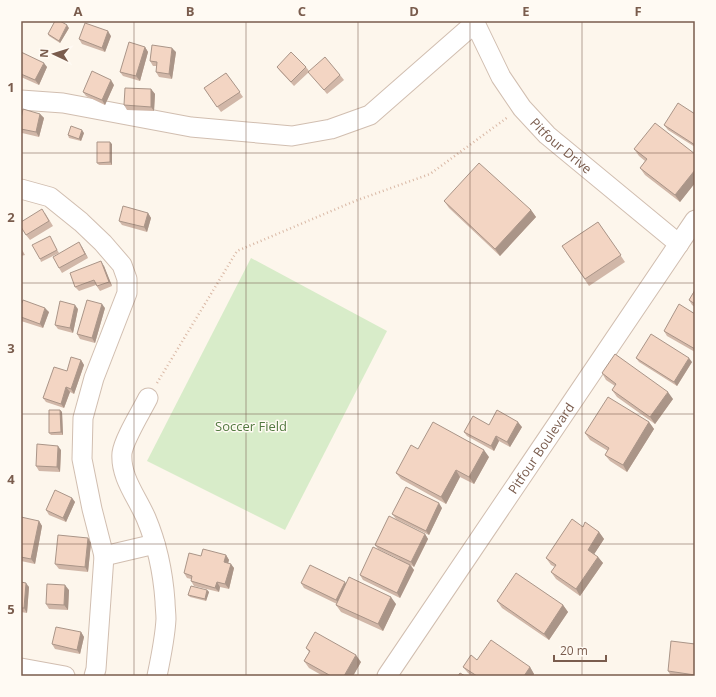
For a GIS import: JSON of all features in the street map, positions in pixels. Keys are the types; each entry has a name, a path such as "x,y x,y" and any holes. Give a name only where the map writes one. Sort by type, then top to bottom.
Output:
{"street":[{"path":"21,100 63,103 191,127 292,136 331,129 370,115 474,22"},
{"name":"Pitfour Drive","path":"474,22 501,77 522,108 547,135 679,244"},
{"path":"21,189 50,197 80,222 103,243 122,265 127,278 127,293 94,378 83,418 82,459 92,509 104,556 96,669 94,676"},
{"name":"Pitfour Boulevard","path":"387,676 695,220"},
{"path":"148,398 126,439 122,452 122,465 127,479 146,518 155,544 163,583 166,618 162,656 157,676"},
{"path":"104,556 155,544"},
{"path":"21,668 65,676"}],"path":[{"path":"148,398 237,251 355,201 430,174 522,108"}],"green space":[{"name":"Soccer Field","path":"251,258 387,331 285,530 147,461"}],"building":[{"path":"55,21 60,21 67,25 59,41 48,34"},
{"path":"85,23 108,31 102,48 79,39"},
{"path":"129,42 145,47 136,76 120,72"},
{"path":"152,45 172,48 169,74 156,72 157,62 150,61"},
{"path":"21,52 44,63 35,80 21,74"},
{"path":"291,52 306,67 291,82 277,67"},
{"path":"325,57 340,75 324,90 308,72"},
{"path":"92,71 111,80 102,100 83,92"},
{"path":"226,73 240,92 217,107 204,88"},
{"path":"125,88 151,89 151,107 124,105"},
{"path":"678,103 695,114 695,145 664,125"},
{"path":"23,109 40,114 36,132 21,129"},
{"path":"655,123 695,154 695,170 675,195 640,168 647,159 634,149"},
{"path":"71,126 82,130 79,139 68,135"},
{"path":"97,142 110,142 110,162 97,163"},
{"path":"479,163 531,210 495,249 444,201"},
{"path":"123,206 148,213 144,227 119,221"},
{"path":"42,209 49,221 26,235 21,227 21,222"},
{"path":"598,222 621,255 585,279 562,246"},
{"path":"50,236 57,250 40,259 32,245"},
{"path":"79,242 85,254 59,268 53,257"},
{"path":"101,261 109,282 97,286 94,280 75,287 70,273"},
{"path":"695,290 695,304 689,300"},
{"path":"23,300 45,308 40,324 21,317 21,305"},
{"path":"87,300 102,304 92,338 77,334"},
{"path":"60,301 75,305 70,328 55,325"},
{"path":"679,304 695,314 695,349 664,331"},
{"path":"651,334 689,358 674,382 636,358"},
{"path":"615,354 668,392 650,417 612,390 616,384 602,373"},
{"path":"71,357 81,360 71,389 66,387 61,404 43,398 54,367 67,371"},
{"path":"608,397 649,422 623,465 605,455 609,448 585,433"},
{"path":"49,410 60,410 61,432 49,433"},
{"path":"497,410 518,422 507,442 496,436 491,446 464,432 473,416 489,425"},
{"path":"433,422 484,450 469,477 456,470 441,497 396,473 411,445 418,449"},
{"path":"37,444 58,446 57,467 36,466"},
{"path":"406,487 439,503 426,531 392,514"},
{"path":"55,490 72,498 63,518 46,510"},
{"path":"389,516 425,534 411,562 375,545"},
{"path":"21,517 39,521 31,559 21,557"},
{"path":"572,519 583,527 585,522 599,532 588,550 598,557 576,589 551,572 556,565 546,558"},
{"path":"58,535 88,538 85,567 55,564"},
{"path":"373,547 410,565 397,593 360,575"},
{"path":"203,549 226,555 224,562 231,564 225,584 217,582 215,588 191,581 192,576 184,573 189,553 201,556"},
{"path":"310,565 345,582 336,600 301,583"},
{"path":"516,573 563,605 544,634 497,601"},
{"path":"349,577 391,597 378,624 336,605"},
{"path":"21,582 26,583 24,608 21,608"},
{"path":"47,584 65,585 64,605 46,604"},
{"path":"191,586 207,590 205,599 188,595"},
{"path":"56,627 81,632 77,650 52,644"},
{"path":"315,632 356,655 344,676 331,676 304,661 310,651 306,648"},
{"path":"491,640 530,667 524,676 477,676 463,667 471,655 477,660"},
{"path":"671,641 695,644 695,675 668,671"},
{"path":"460,673 465,676 458,676"}]}
